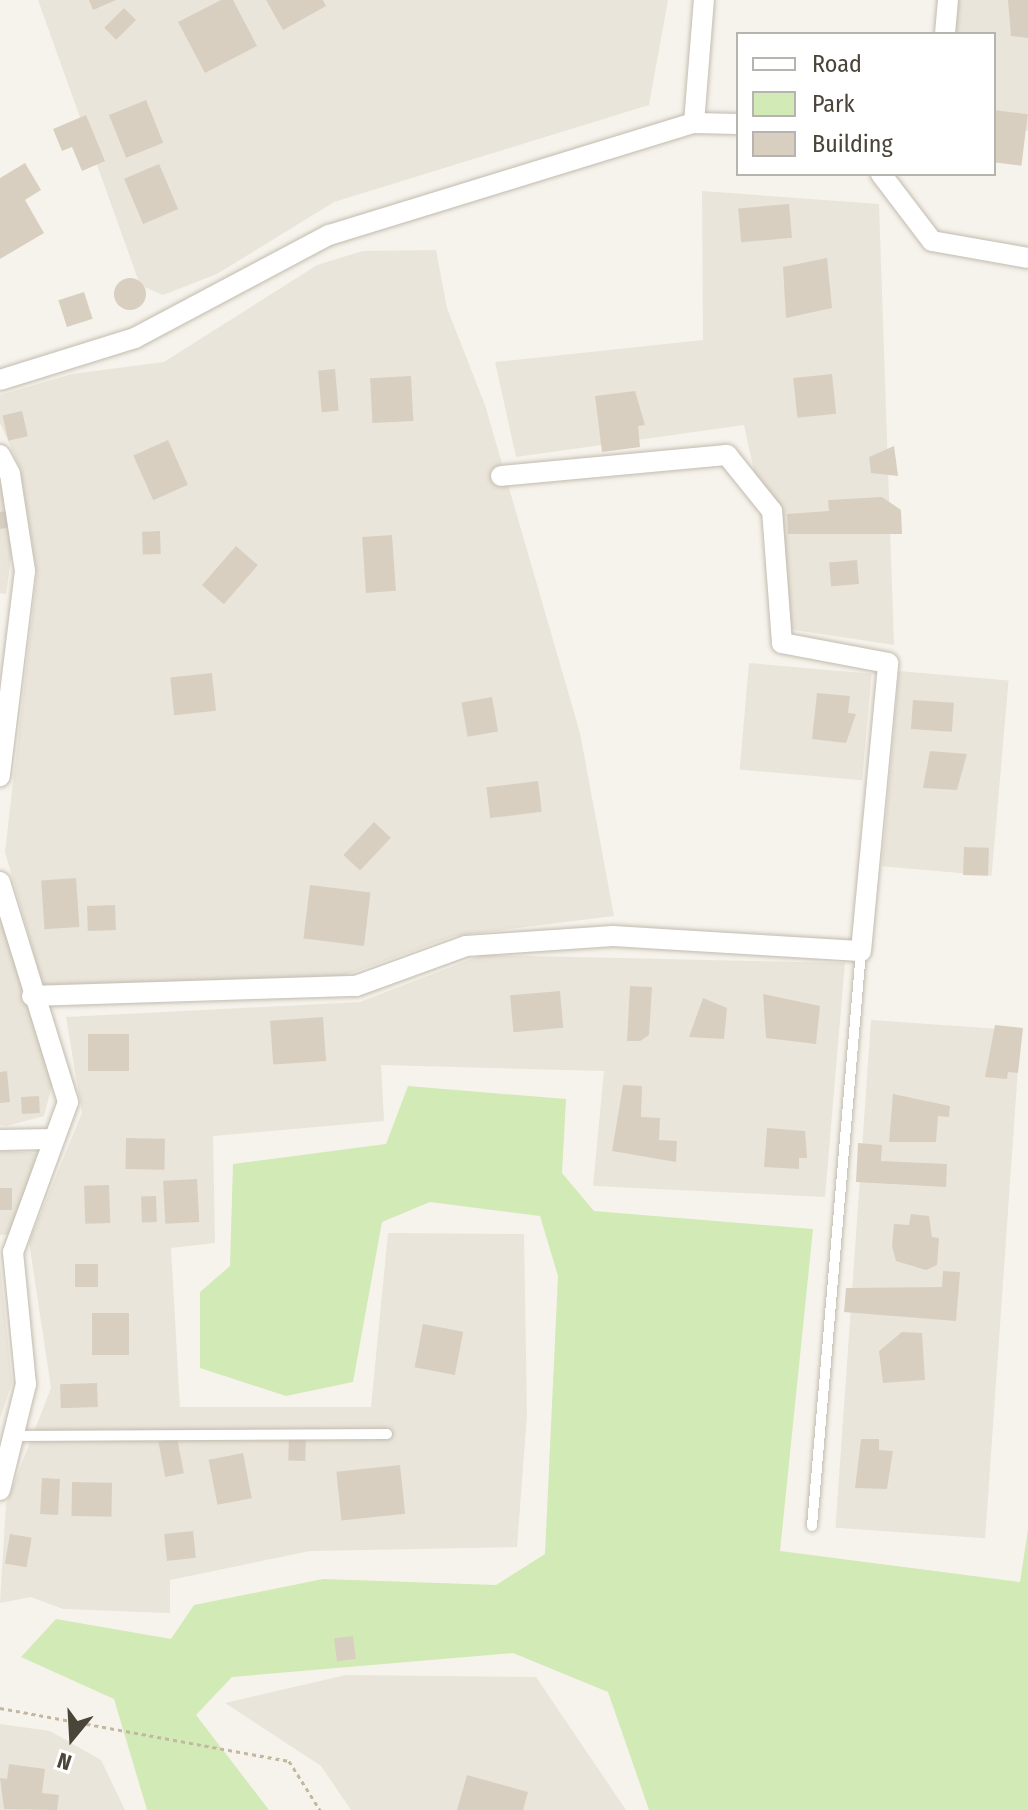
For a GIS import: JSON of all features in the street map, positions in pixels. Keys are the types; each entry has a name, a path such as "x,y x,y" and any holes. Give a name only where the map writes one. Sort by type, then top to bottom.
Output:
{"street":[{"path":"694,123 704,0"},
{"path":"945,32 948,0"},
{"path":"0,380 135,338 329,235 694,123 736,124"},
{"path":"883,176 932,241 1028,258"},
{"path":"0,455 10,474 25,571 8,605 0,776"},
{"path":"32,996 356,986 466,946 613,936 861,951 888,663 782,643 772,511 727,455 501,476"},
{"path":"0,882 32,996 68,1102 6,1252 26,1384 18,1436 0,1490"},
{"path":"0,1140 53,1139"}],"lane":[{"path":"812,1526 861,951"},
{"path":"18,1436 387,1434"}],"path":[{"path":"0,1708 289,1761 320,1810"}],"shaded area":[{"path":"38,0 668,0 649,105 334,202 217,274 163,295 140,285"},
{"path":"952,0 1028,0 1028,131 996,128 996,32 948,32"},
{"path":"702,191 879,204 894,645 788,629 744,425 516,457 495,362 703,340"},
{"path":"436,250 447,308 485,405 580,733 614,916 454,936 343,976 43,985 5,852 37,574 20,468 0,423 0,395 72,374 164,362 317,265 363,251"},
{"path":"0,478 15,531 6,594 0,593"},
{"path":"749,663 872,674 862,780 740,770"},
{"path":"899,671 1009,681 991,876 882,866"},
{"path":"0,911 53,1082 44,1116 6,1126 0,1125"},
{"path":"482,955 845,963 825,1197 593,1186 604,1071 381,1065 384,1121 213,1136 215,1243 171,1248 180,1407 371,1407 388,1233 524,1234 527,1415 517,1547 310,1551 170,1580 170,1613 63,1609 31,1597 0,1603 6,1504 51,1388 29,1242 82,1113 66,1017 360,1002"},
{"path":"871,1020 1021,1030 985,1538 835,1528"},
{"path":"0,1151 37,1153 13,1234 0,1235"},
{"path":"0,1263 12,1383 0,1418"},
{"path":"346,1675 536,1677 626,1810 351,1810 321,1766 225,1703"},
{"path":"0,1724 50,1731 101,1760 125,1810 0,1810"}],"green space":[{"path":"408,1086 566,1099 562,1173 594,1211 813,1229 780,1551 1020,1582 1028,1529 1028,1810 649,1810 608,1692 513,1653 232,1677 196,1715 269,1810 147,1810 114,1699 21,1657 56,1619 171,1639 194,1605 323,1579 496,1585 545,1554 558,1276 540,1216 430,1202 382,1222 353,1382 286,1396 200,1368 200,1292 230,1266 233,1164 386,1144"}],"building":[{"path":"89,0 116,0 93,10"},
{"path":"221,0 233,0 257,46 205,73 178,22"},
{"path":"266,0 323,0 326,6 283,30"},
{"path":"1008,0 1028,0 1028,38 1011,36"},
{"path":"124,8 136,20 116,40 104,28"},
{"path":"146,100 163,143 126,158 109,115"},
{"path":"996,110 1028,114 1021,166 996,163"},
{"path":"86,115 105,161 82,171 72,147 62,151 53,129"},
{"path":"25,163 41,190 25,200 44,233 0,259 0,178"},
{"path":"159,164 178,209 143,224 124,179"},
{"path":"789,204 792,238 741,242 738,208"},
{"path":"827,258 832,308 786,318 783,267"},
{"path":"130,278 141,283 146,294 141,305 130,310 119,305 114,294 119,283"},
{"path":"84,292 93,319 67,327 58,300"},
{"path":"335,369 339,411 322,412 318,370"},
{"path":"832,374 836,414 797,418 793,378"},
{"path":"411,376 413,421 372,423 370,378"},
{"path":"635,391 645,425 638,426 640,447 602,452 595,396"},
{"path":"22,411 28,436 8,441 3,415"},
{"path":"168,440 188,485 153,500 133,455"},
{"path":"894,446 898,476 871,473 869,457"},
{"path":"882,497 901,510 902,534 788,534 787,514 829,511 828,500"},
{"path":"8,511 11,527 0,529 0,512"},
{"path":"160,531 161,554 143,555 142,532"},
{"path":"392,535 396,591 366,593 362,537"},
{"path":"236,546 258,565 224,604 202,585"},
{"path":"857,560 859,584 831,586 829,562"},
{"path":"212,673 216,711 174,715 170,677"},
{"path":"817,693 850,696 848,713 856,714 846,743 812,739"},
{"path":"492,697 498,731 468,737 461,702"},
{"path":"913,700 954,703 952,732 911,729"},
{"path":"930,751 967,754 957,790 923,788"},
{"path":"538,781 542,812 490,818 486,787"},
{"path":"374,822 391,838 360,871 343,855"},
{"path":"964,847 989,848 988,876 963,875"},
{"path":"76,878 79,927 45,929 41,880"},
{"path":"310,885 371,892 364,946 303,939"},
{"path":"115,905 116,930 88,931 87,906"},
{"path":"630,986 652,987 649,1035 640,1041 627,1041"},
{"path":"560,991 563,1028 513,1032 510,995"},
{"path":"763,994 820,1006 816,1044 766,1038"},
{"path":"703,998 727,1008 724,1039 689,1037"},
{"path":"323,1017 326,1061 273,1065 270,1021"},
{"path":"995,1025 1023,1028 1018,1073 1008,1072 1007,1079 985,1077"},
{"path":"88,1034 129,1034 129,1071 88,1071"},
{"path":"7,1071 10,1102 0,1103 0,1072"},
{"path":"623,1085 642,1086 641,1117 660,1118 659,1140 677,1141 676,1162 612,1151"},
{"path":"893,1094 950,1106 949,1117 938,1116 936,1142 889,1142"},
{"path":"39,1096 40,1113 22,1114 21,1097"},
{"path":"767,1128 805,1131 807,1158 799,1158 799,1169 764,1167"},
{"path":"126,1138 165,1139 164,1170 125,1169"},
{"path":"858,1143 882,1145 881,1161 947,1164 946,1187 856,1182"},
{"path":"197,1179 199,1222 165,1224 163,1181"},
{"path":"109,1185 110,1223 85,1224 84,1186"},
{"path":"0,1188 12,1188 12,1210 0,1210"},
{"path":"156,1196 157,1222 142,1223 141,1197"},
{"path":"911,1214 929,1216 932,1237 939,1238 937,1265 926,1270 896,1261 892,1246 894,1224 909,1225"},
{"path":"75,1264 98,1264 98,1287 75,1287"},
{"path":"943,1271 960,1272 956,1321 844,1312 846,1288 942,1287"},
{"path":"92,1313 129,1313 129,1355 92,1355"},
{"path":"423,1324 463,1332 455,1375 415,1367"},
{"path":"902,1332 922,1333 925,1380 883,1383 879,1351"},
{"path":"97,1383 98,1407 61,1408 60,1384"},
{"path":"289,1437 306,1438 305,1461 288,1460"},
{"path":"177,1438 184,1473 165,1477 158,1442"},
{"path":"861,1439 879,1439 879,1450 893,1451 887,1489 855,1488"},
{"path":"243,1453 252,1498 217,1505 209,1460"},
{"path":"400,1465 405,1514 341,1520 336,1472"},
{"path":"42,1478 60,1479 58,1515 40,1514"},
{"path":"72,1482 112,1483 111,1517 71,1516"},
{"path":"193,1531 196,1558 167,1561 164,1534"},
{"path":"10,1534 32,1538 26,1567 5,1564"},
{"path":"353,1636 356,1659 337,1661 334,1638"},
{"path":"9,1764 45,1769 42,1793 59,1795 57,1810 4,1809 0,1778 7,1779"},
{"path":"467,1775 528,1792 523,1810 457,1810"}]}
